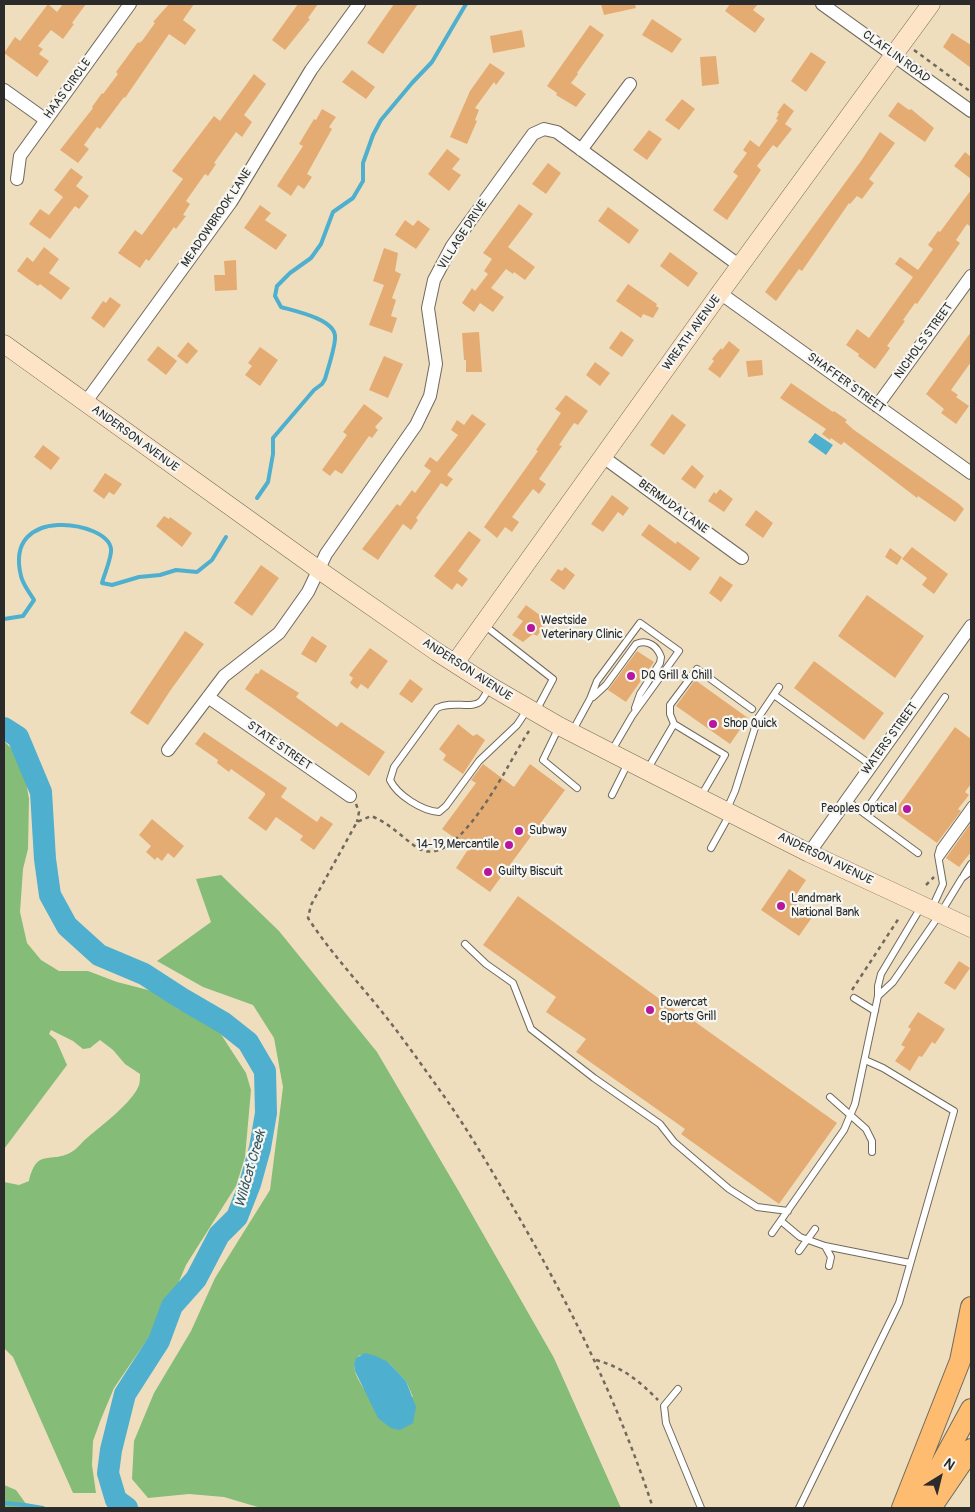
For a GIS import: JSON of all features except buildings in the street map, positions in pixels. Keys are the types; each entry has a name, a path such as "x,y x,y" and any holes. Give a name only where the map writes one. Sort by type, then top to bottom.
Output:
{"main road":[{"name":"WREATH AVENUE","path":"455,663 720,293 931,4"},
{"name":"ANDERSON AVENUE","path":"4,344 319,570 490,686 628,762 809,853 931,910 970,925"},
{"path":"902,1508 960,1362 971,1307"},
{"path":"917,1508 971,1409"},
{"path":"931,1508 971,1449"}],"street":[{"name":"HAAS CIRCLE","path":"17,179 20,156 130,4"},
{"name":"MEADOWBROOK LANE","path":"85,403 231,202 311,70 359,4"},
{"name":"CLAFLIN ROAD","path":"822,4 898,49 971,111"},
{"path":"581,150 630,84"},
{"path":"4,90 46,120"},
{"name":"VILLAGE DRIVE","path":"168,750 224,676 279,633 308,592 326,554 416,425 430,396 436,364 428,308 434,280 452,246 532,134 544,128 556,132 740,266"},
{"name":"NICHOLS STREET","path":"877,406 971,276"},
{"name":"SHAFFER STREET","path":"720,293 971,473"},
{"name":"BERMUDA LANE","path":"603,457 742,558"},
{"name":"WATERS STREET","path":"809,853 871,765 967,640 971,626"},
{"name":"STATE STREET","path":"208,697 350,796"}],"lane":[{"path":"590,699 597,681 640,623 679,651 632,716 611,753"},
{"path":"483,624 553,679 532,710 479,761 446,806 439,812 430,812 393,788 390,780 394,767 437,708 446,704 472,706 480,702 490,686"},
{"path":"577,788 542,760 590,699 606,685 636,644 642,642 649,643 660,652 662,657 640,694 632,716"},
{"path":"700,798 725,755 674,724 670,714 670,705 697,669 752,709"},
{"path":"711,848 728,812 758,718 779,687"},
{"path":"774,695 871,765"},
{"path":"864,813 945,697"},
{"path":"647,771 674,724"},
{"path":"612,795 628,762"},
{"path":"846,800 918,853"},
{"path":"878,996 893,982 931,910 943,884 938,855 940,848 971,805"},
{"path":"939,860 971,815"},
{"path":"772,1233 844,1130 856,1104 881,974 931,910 962,878 971,864"},
{"path":"962,878 971,872"},
{"path":"465,944 486,964 513,983 531,1029 594,1078 660,1124 674,1142 729,1189 757,1206 788,1211"},
{"path":"851,997 875,1011"},
{"path":"799,1508 899,1303 954,1111 883,1068 865,1060"},
{"path":"830,1097 866,1129 872,1141 872,1152"},
{"path":"781,1221 807,1240 825,1246 910,1263"},
{"path":"799,1251 815,1230"},
{"path":"825,1246 831,1257 829,1266"},
{"path":"678,1389 664,1406 666,1423 701,1508"}],"path":[{"path":"898,49 971,92"},
{"path":"357,822 371,816 380,819 422,850 438,852 446,848 460,836 502,778 529,731"},
{"path":"350,796 359,812 357,822 311,905 308,918 322,940 390,1022 442,1094 491,1170 544,1260 596,1360 644,1478 653,1508"},
{"path":"851,997 899,918"},
{"path":"596,1360 614,1365 638,1380 664,1406"}],"green space":[{"path":"4,741 14,751 24,769 29,799 28,849 23,869 20,912 27,943 41,960 59,971 88,971 117,982 152,991 178,1009 215,1025 246,1073 251,1090 245,1157 236,1186 186,1265 172,1298 157,1325 114,1388 101,1419 93,1441 92,1465 96,1493 73,1493 13,1357 4,1348 4,1182 19,1185 29,1181 32,1170 41,1160 65,1155 75,1150 136,1092 140,1081 140,1074 125,1064 113,1050 100,1040 90,1048 83,1049 73,1041 51,1030 49,1034 56,1040 67,1065 4,1149"},
{"path":"221,875 279,931 377,1052 554,1358 621,1508 261,1508 224,1497 189,1494 148,1498 132,1479 134,1441 154,1393 191,1331 215,1278 270,1190 283,1087 274,1038 253,1005 203,987 157,961 211,922 196,879","holes":["360,1355 388,1362 406,1381 413,1397 364,1389 355,1372 356,1359"]},
{"path":"4,1485 16,1490 29,1508 4,1508"}],"water":[{"path":"815,433 833,445 826,455 808,442"},
{"path":"365,1353 388,1362 406,1381 416,1407 413,1423 400,1430 391,1428 378,1418 355,1371 354,1364 356,1358"}],"waterway":[{"path":"257,498 268,482 273,454 273,438 314,390 322,384 330,363 335,340 333,330 321,320 281,307 275,296 277,286 290,273 311,258 321,244 333,212 353,198 363,181 363,163 373,135 381,120 432,62 466,4"},
{"path":"4,619 23,616 34,600 21,576 20,553 27,537 41,528 58,525 76,526 93,531 106,539 111,552 102,583 112,585 139,577 160,575 176,570 197,572 212,560 226,537"},
{"name":"Wildcat Creek","path":"4,728 18,737 41,792 45,859 50,895 67,926 99,955 144,974 224,1023 248,1042 265,1071 266,1113 260,1148 250,1184 237,1217 219,1235 196,1279 172,1306 159,1341 125,1394 111,1450 108,1473 116,1500 127,1508"},
{"path":"4,1503 43,1508"}],"place":[{"name":"Westside Veterinary Clinic","path":"531,628"},
{"name":"DQ Grill & Chill","path":"631,676"},
{"name":"Shop Quick","path":"713,724"},
{"name":"Peoples Optical","path":"907,809"},
{"name":"Subway","path":"519,831"},
{"name":"14-19 Mercantile","path":"509,845"},
{"name":"Guilty Biscuit","path":"488,872"},
{"name":"Landmark National Bank","path":"781,906"},
{"name":"Powercat Sports Grill","path":"650,1010"}]}
